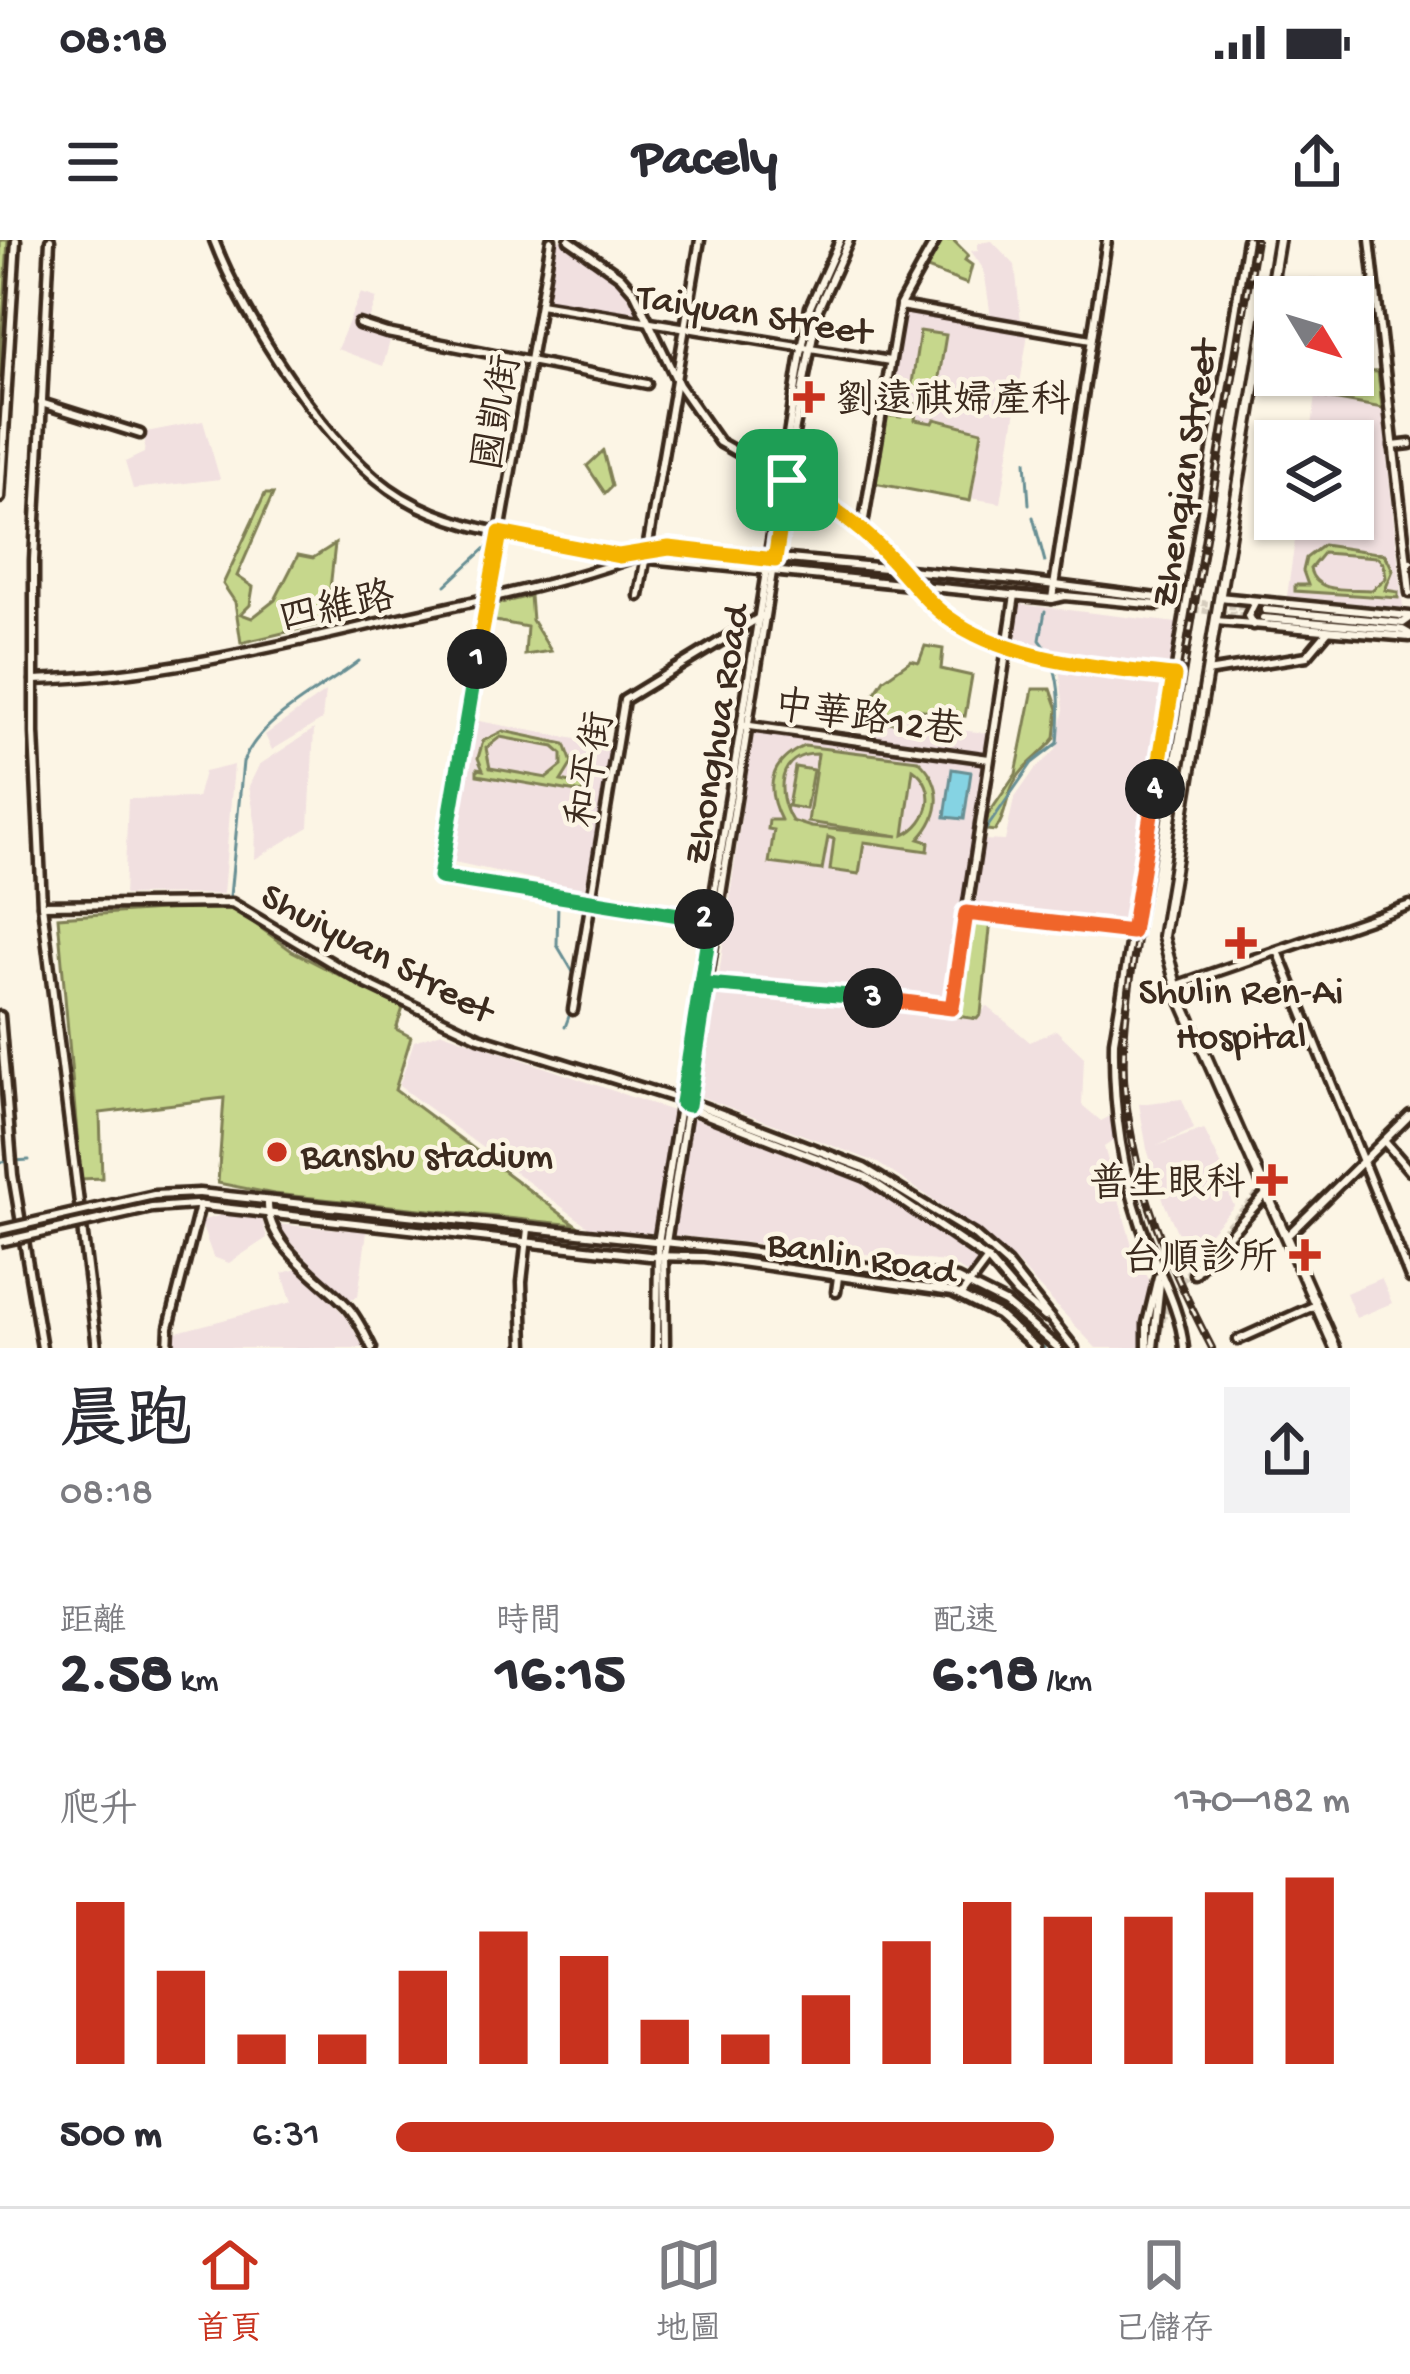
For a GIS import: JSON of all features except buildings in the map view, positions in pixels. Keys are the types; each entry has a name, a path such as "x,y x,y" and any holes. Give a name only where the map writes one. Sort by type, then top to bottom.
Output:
{"main road":[{"path":"1279,240 1164,922 1175,986 1335,1348"}],"street":[{"path":"0,499 16,240"},
{"path":"50,240 34,560 42,905 97,1348"},
{"path":"214,240 289,377 365,470 418,506 500,533 619,556 669,548 1054,584 1065,592 1157,602"},
{"name":"國凱街","path":"551,240 440,877 591,901"},
{"path":"568,240 620,276 635,293 676,380 719,442 784,478 862,531 951,620 1056,662 1174,676"},
{"path":"639,596 700,240"},
{"name":"Zhonghua Road","path":"661,1348 662,1243 727,859 784,478 806,346 845,240"},
{"path":"862,531 900,306 936,240"},
{"path":"1052,599 1107,240"},
{"name":"Zhenqian Street","path":"1184,1348 1128,1179 1113,1088 1114,1041 1246,240"},
{"path":"1370,240 1410,593"},
{"name":"Taiyuan Street","path":"540,304 890,362"},
{"path":"900,306 1091,339"},
{"path":"359,324 647,384"},
{"path":"41,403 140,434"},
{"path":"1393,446 1410,444"},
{"path":"644,554 650,559 1052,599 1065,592"},
{"name":"四維路","path":"34,680 149,672 334,635 601,569 644,554"},
{"path":"704,984 826,992 952,1008 1015,595"},
{"path":"1220,597 1408,626"},
{"path":"1254,626 1248,616 1255,602"},
{"path":"1264,614 1408,626"},
{"name":"和平街","path":"573,1010 624,700 762,616"},
{"path":"1216,621 1328,631 1408,626"},
{"path":"1207,672 1307,656 1328,631"},
{"name":"中華路12巷","path":"745,725 989,759"},
{"path":"591,901 714,920"},
{"name":"Shuiyuan Street","path":"42,905 232,903 367,984 479,1037 685,1104 691,1111 866,1177 990,1256 1017,1294 1074,1348"},
{"path":"1175,986 1410,905"},
{"path":"966,913 1132,932"},
{"path":"1278,951 1410,1278"},
{"path":"0,1016 13,1175 42,1348"},
{"path":"1286,1237 1410,1114"},
{"path":"1384,1141 1410,1171"},
{"name":"Banlin Road","path":"0,1230 154,1195 199,1193 925,1274 970,1284"},
{"path":"1194,1274 1266,1194"},
{"path":"268,1201 274,1235 352,1311 372,1348"},
{"path":"168,1348 198,1205"},
{"name":"Banlin Road","path":"0,1242 152,1208 198,1205 705,1257 961,1295 1012,1325 1036,1348"},
{"path":"524,1348 528,1229"},
{"path":"961,1295 990,1256"},
{"path":"1150,1348 1159,1273"},
{"path":"836,1292 838,1277"},
{"path":"970,1284 1005,1303 1058,1348"},
{"path":"1238,1340 1316,1305"}],"shaded area":[{"path":"555,240 563,240 618,278 642,318 542,301"},
{"path":"992,241 1015,265 1021,322 991,317 984,270 971,251 978,250 978,243"},
{"path":"361,293 377,298 368,323 391,337 383,366 337,349"},
{"path":"904,313 1028,333 1001,503 874,483"},
{"path":"1316,396 1382,408 1403,608 1287,596 1295,540 1374,540 1374,420 1313,420"},
{"path":"203,421 220,479 133,489 125,462 144,453 146,432"},
{"path":"1018,604 1177,623 1130,928 976,908 982,840 1005,841 1014,799 1056,750 1064,709 1059,668 1040,651 1014,640"},
{"path":"325,692 322,720 272,750 265,735"},
{"path":"910,710 934,715 933,728 990,733 987,754 870,738 878,723 901,725"},
{"path":"479,721 614,746 588,891 454,862 474,724"},
{"path":"314,729 309,827 255,859 256,826 249,786 259,765"},
{"path":"753,732 984,763 952,1008 719,975"},
{"path":"234,765 223,894 124,895 128,799 197,798 204,772"},
{"path":"726,993 976,1019 987,1006 1030,1042 1056,1030 1084,1057 1082,1105 1101,1121 1114,1114 1116,1139 1104,1147 1134,1252 1150,1281 1141,1348 1096,1348 1013,1259 876,1162 696,1095 712,998"},
{"path":"442,1032 847,1171 982,1258 968,1274 946,1262 589,1227 399,1086 414,1041"},
{"path":"1182,1099 1194,1129 1157,1146 1204,1129 1226,1175 1222,1177 1234,1206 1188,1256 1165,1205 1139,1104"},
{"path":"222,1215 262,1219 267,1238 229,1263 213,1257 200,1221"},
{"path":"273,1224 367,1231 358,1296 349,1301"},
{"path":"301,1268 347,1318 364,1348 168,1348 169,1334 292,1302 282,1273"},
{"path":"1381,1278 1392,1303 1356,1318 1346,1293"}],"green space":[{"path":"0,240 8,240 0,379"},
{"path":"940,240 953,240 968,255 965,260 972,265 967,284 922,267"},
{"path":"920,331 946,335 936,395 911,390"},
{"path":"1374,372 1378,372 1382,408 1316,396 1374,396"},
{"path":"905,402 917,404 915,420 933,423 935,419 982,431 970,501 874,483 884,415 901,417"},
{"path":"603,451 612,486 605,493 587,466"},
{"path":"265,494 273,494 237,576 253,587 250,605 241,614 252,618 275,600 298,555 313,558 335,544 329,598 334,600 333,621 241,643 235,602 223,584"},
{"path":"1323,545 1385,554 1393,570 1385,590 1398,592 1398,598 1295,591 1295,585 1308,585 1303,571 1306,558","holes":["1323,553 1377,557 1384,564 1386,578 1372,590 1326,587 1310,569"]},
{"path":"530,596 532,620 551,651 525,655 527,627 490,620 493,605"},
{"path":"925,646 943,649 941,669 972,676 965,716 910,708 899,723 861,714 884,679 911,660 919,662"},
{"path":"1033,689 1051,689 1058,709 1055,738 1018,776 995,831 986,830 988,815 1016,774"},
{"path":"503,731 565,744 572,763 561,781 585,786 583,793 477,775 477,769 483,770 478,758 483,741","holes":["500,737 554,747 562,754 562,766 547,778 490,768 486,748"]},
{"path":"804,746 918,760 936,789 933,819 919,839 929,842 928,851 864,842 859,874 830,870 834,839 828,837 822,870 769,863 774,830 768,829 769,820 781,820 773,797 773,777","holes":["818,754 808,822 899,836 792,821 783,799 783,777 794,760","913,769 926,785 928,804 920,822 904,835"]},
{"path":"795,767 813,770 806,809 788,806"},
{"path":"220,906 239,912 292,951 403,1008 396,1029 411,1037 395,1090 576,1225 274,1194 218,1183 224,1098 100,1113 102,1178 81,1179 58,917"},
{"path":"971,918 991,920 977,1019 956,1016"}],"water":[{"path":"952,769 971,772 964,819 945,817"}],"waterway":[{"path":"1026,461 1029,504"},
{"path":"1033,517 1045,562"},
{"path":"446,585 487,547"},
{"path":"980,838 1032,763 1058,743 1056,675 1040,640 1045,611"},
{"path":"230,896 243,762 278,718 359,661"},
{"path":"558,901 557,945 576,977"},
{"path":"565,1027 571,1011"},
{"path":"0,1162 29,1160"},
{"path":"770,1262 916,1281"},
{"path":"975,1295 1006,1313 1044,1348"}],"tunnel":[{"path":"1157,598 1265,610"},
{"path":"1158,605 1263,618"},
{"path":"1159,1348 1161,1326 1181,1282 1264,1187"}],"railway":[{"path":"1212,1348 1145,1194 1125,1092 1125,1026 1256,240"}],"place":[{"name":"劉遠祺婦產科","path":"809,397"},
{"name":"Shulin Ren-Ai Hospital","path":"1241,943"},
{"name":"Banshu stadium","path":"277,1152"},
{"name":"普生眼科","path":"1272,1180"},
{"name":"台順診所","path":"1305,1255"}],"route":[{"path":"787,480 862,531 929,601 972,631 1052,661 1174,676 1174,681 1132,932 966,913 952,1008 826,992 707,984 688,1105 682,1103 711,920 440,877 500,533 619,556 669,548 775,560 787,480"}]}
